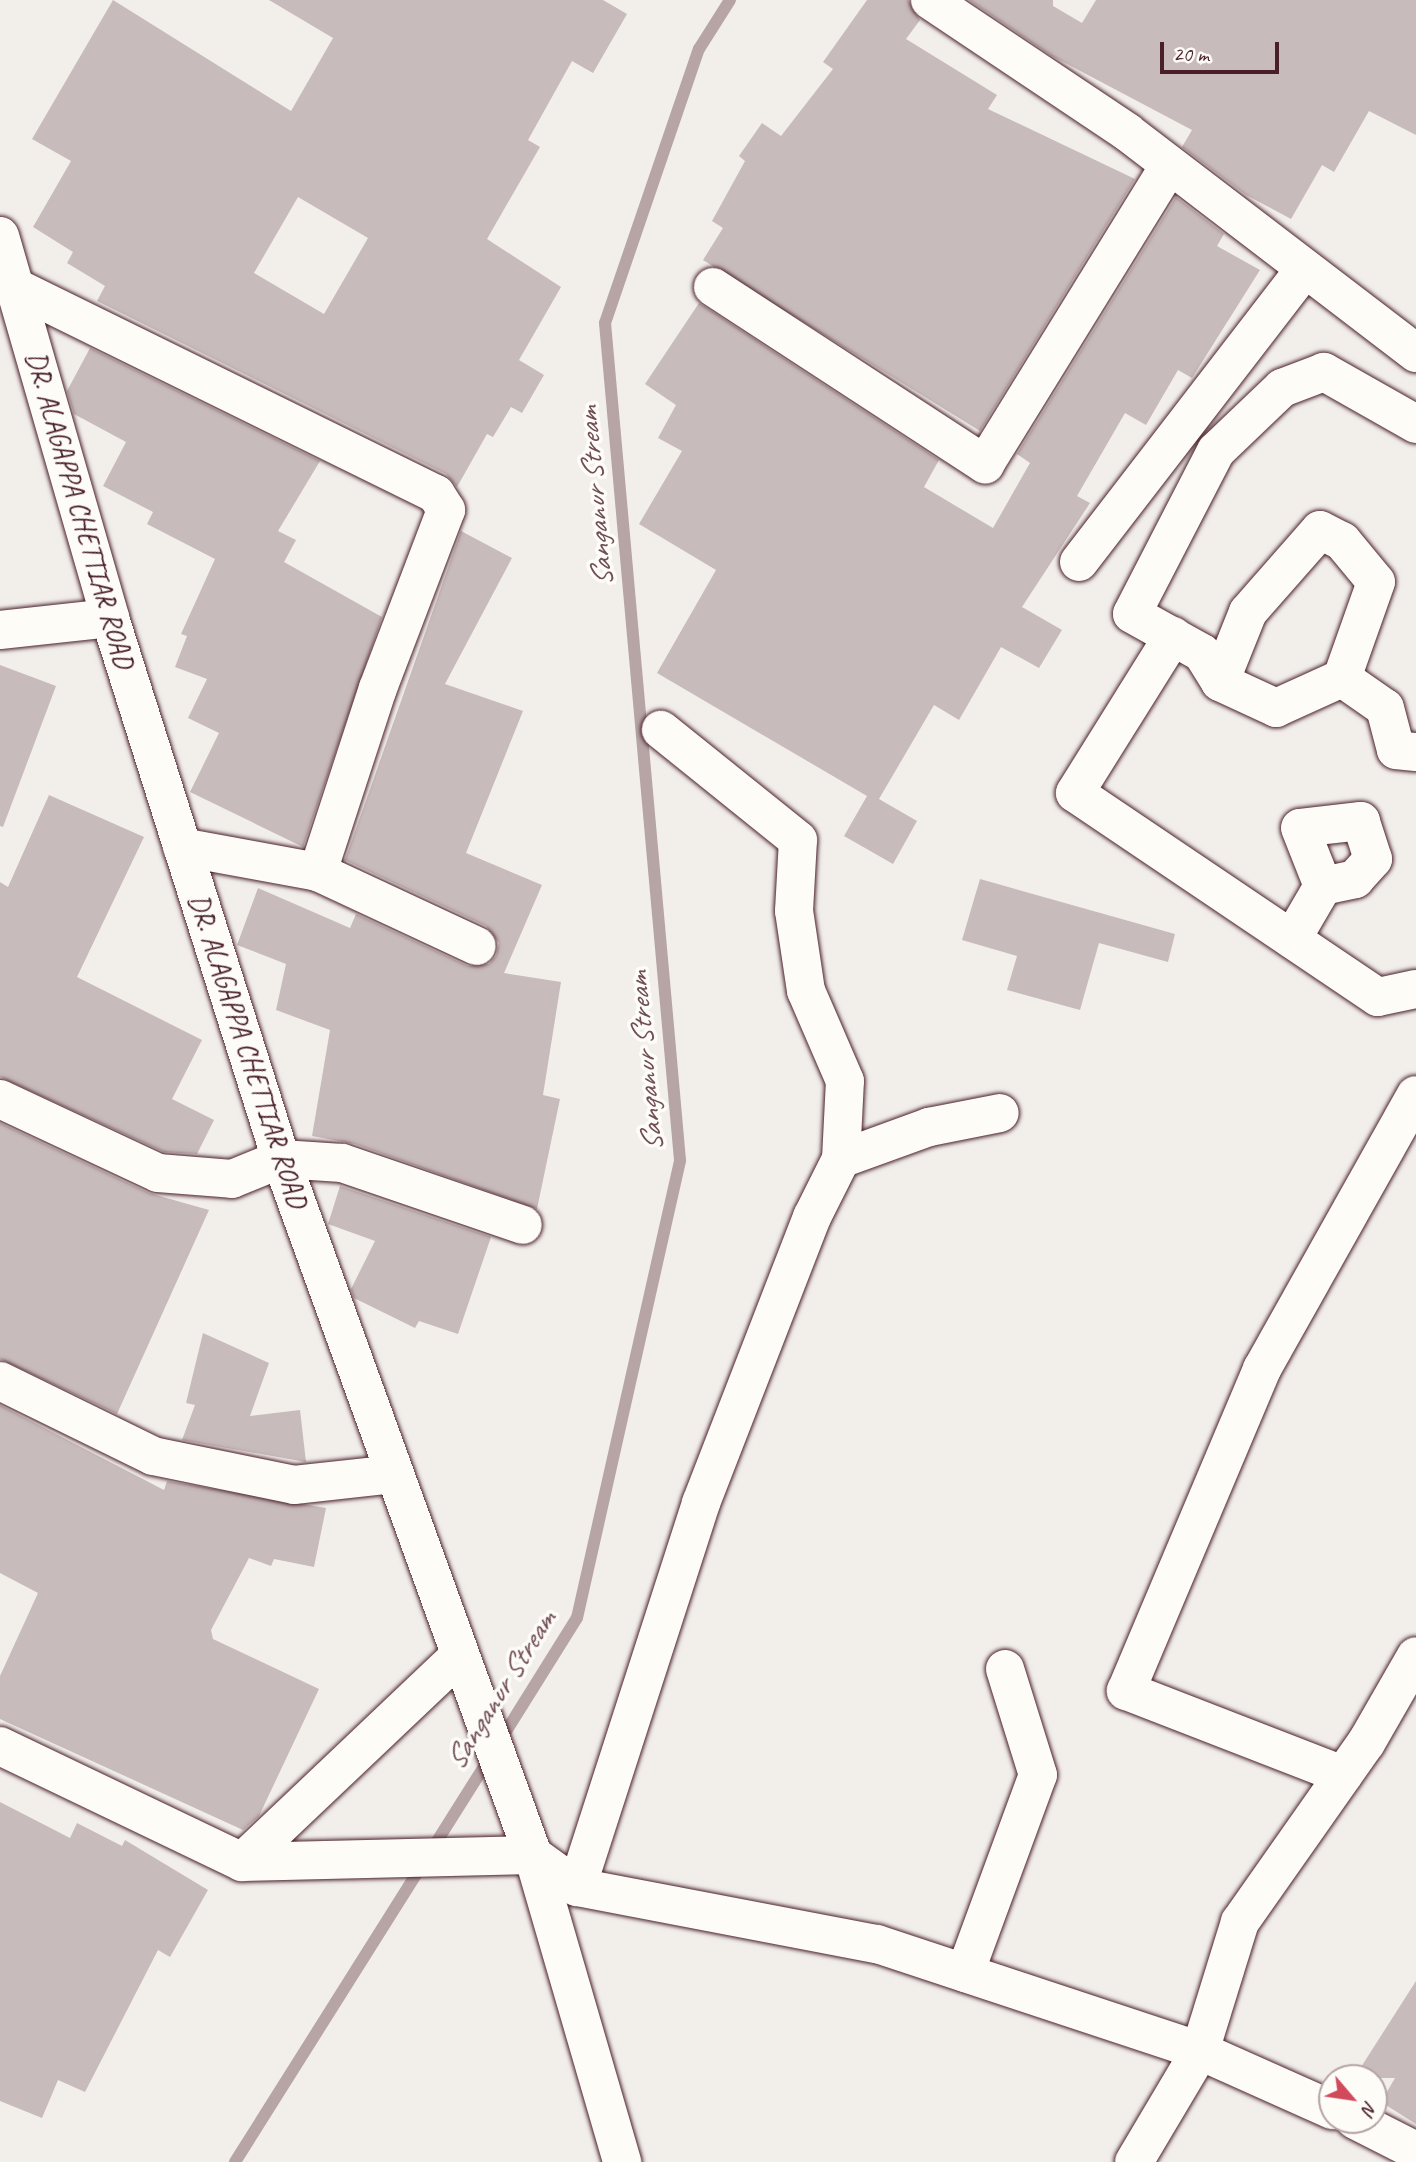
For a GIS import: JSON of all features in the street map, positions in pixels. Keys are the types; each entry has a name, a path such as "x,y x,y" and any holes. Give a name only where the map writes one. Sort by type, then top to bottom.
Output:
{"street":[{"path":"930,0 1169,166 1416,353"},
{"path":"713,287 985,464 1169,166"},
{"name":"DR. ALAGAPPA CHETTIAR ROAD","path":"0,236 110,618 281,1159 462,1667 510,1792 515,1856 622,2162"},
{"path":"1079,562 1305,269"},
{"path":"15,287 436,494 446,510 378,688 318,872"},
{"path":"1220,682 1248,612 1320,530 1342,541 1376,582 1342,678 1276,708 1220,682 1202,653 1132,614 1216,451 1282,388 1324,372 1416,424"},
{"path":"0,631 110,618"},
{"path":"1173,636 1075,793 1378,997 1416,989"},
{"path":"1342,678 1401,706 1396,750 1416,752"},
{"path":"577,1887 701,1503 812,1217 841,1159 845,1081 806,991 794,911 798,840 661,730"},
{"path":"183,847 318,872 477,946"},
{"path":"1292,939 1322,886"},
{"path":"1343,1775 1126,1691 1262,1369 1416,1095"},
{"path":"0,1099 159,1173 232,1179 281,1159 342,1163 523,1225"},
{"path":"841,1159 929,1127 1000,1113"},
{"path":"0,1381 153,1457 294,1485 393,1474"},
{"path":"1134,2162 1200,2051 1240,1922 1343,1775 1416,1656"},
{"path":"242,1862 462,1667"},
{"path":"964,1973 1038,1775 1005,1669"},
{"path":"0,1746 242,1862 515,1856 577,1887 877,1944 1200,2051 1318,2104"},
{"path":"1388,2132 1412,2140"}],"building":[{"path":"113,0 291,111 333,38 269,0 603,0 627,14 593,73 572,61 528,140 540,147 487,239 561,287 519,360 544,375 522,413 511,407 493,437 487,434 457,487 446,474 97,301 105,286 67,263 73,252 33,227 71,161 32,139","holes":["298,197 368,238 324,314 254,273"]},
{"path":"867,0 908,0 920,20 906,39 997,95 988,109 1135,179 980,431 703,260 723,228 712,221 745,161 739,156 762,123 781,136 833,69 823,62"},
{"path":"969,0 1053,0 1053,6 1082,23 1096,0 1416,0 1416,135 1369,111 1334,172 1322,165 1291,219 1246,195 1182,147 1192,130 1052,56"},
{"path":"1176,197 1224,234 1217,246 1260,270 1192,378 1178,370 1146,425 1125,413 1077,496 1090,503 1022,607 1062,630 1039,668 1001,647 959,720 934,705 879,799 917,821 893,864 844,836 867,796 657,673 716,570 639,524 682,451 658,438 676,405 645,384 699,303 939,460 924,487 993,528 1030,463 1017,454"},
{"path":"90,348 320,461 278,531 296,540 284,562 382,617 303,847 190,792 219,733 188,718 207,679 175,667 187,636 181,634 215,559 147,524 153,512 103,486 126,442 74,414 67,391"},
{"path":"461,531 512,558 445,684 523,711 466,853 542,885 504,973 561,982 543,1095 560,1099 537,1209 355,1144 312,1136 330,1030 276,1010 286,964 237,945 258,888 350,928 356,914 468,966 489,964 496,956 499,943 486,926 345,860"},
{"path":"0,665 56,686 3,827 0,826"},
{"path":"49,795 144,837 77,977 202,1040 172,1099 214,1120 197,1154 164,1152 0,1077 0,882 8,887"},
{"path":"980,879 1175,934 1168,962 1099,943 1080,1010 1007,990 1017,956 962,940"},
{"path":"0,1123 149,1193 209,1210 117,1414 0,1359"},
{"path":"340,1186 491,1237 458,1334 419,1321 415,1328 354,1298 351,1289 375,1241 328,1224"},
{"path":"203,1333 269,1363 250,1416 300,1410 306,1462 182,1440 195,1405 186,1403"},
{"path":"0,1405 164,1490 167,1481 326,1508 314,1567 274,1559 271,1566 249,1558 211,1630 213,1639 319,1689 259,1816 243,1830 0,1719 0,1676 38,1593 0,1573"},
{"path":"0,1802 70,1838 77,1823 122,1846 125,1840 208,1890 170,1957 158,1950 85,2092 58,2080 42,2118 0,2101"},
{"path":"1416,1981 1416,2124 1388,2106 1388,2090 1395,2078 1388,2078 1388,2064 1363,2064"}],"waterway":[{"name":"Sanganur Stream","path":"500,1741 577,1618 680,1160 605,323 699,49 730,0"},
{"name":"Sanganur Stream","path":"235,2162 491,1756"}]}
